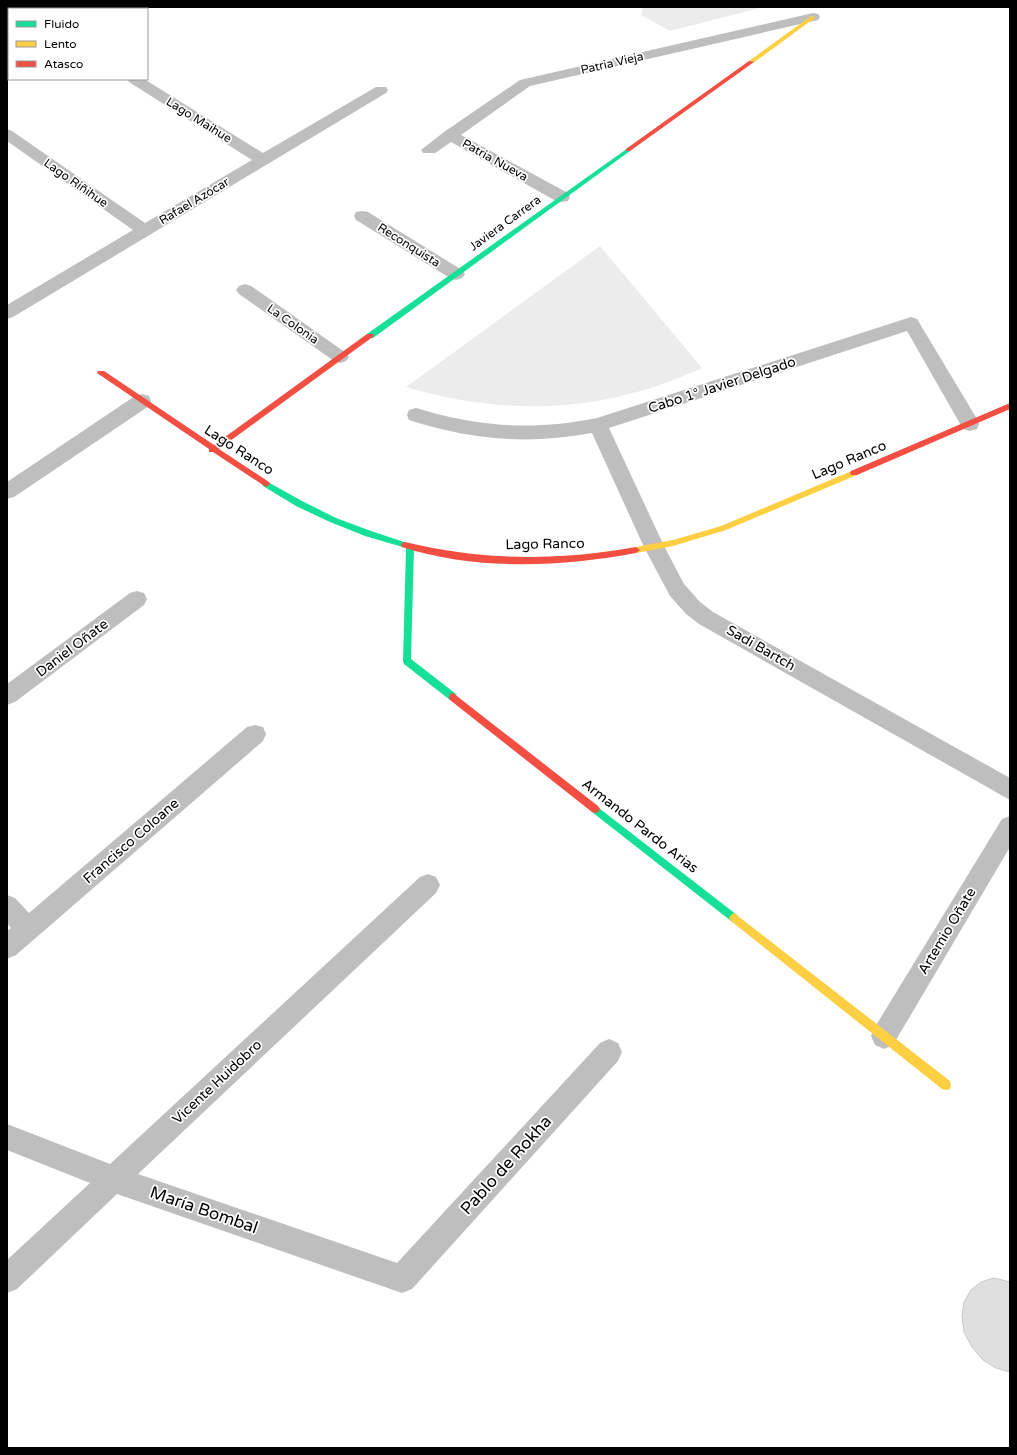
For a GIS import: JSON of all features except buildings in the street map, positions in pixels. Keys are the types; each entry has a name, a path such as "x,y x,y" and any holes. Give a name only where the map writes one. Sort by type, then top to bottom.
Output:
{"street":[{"name":"Patria Vieja","path":"429,150 525,83 813,17"},
{"name":"Javiera Carrera","path":"212,450 813,17"},
{"name":"Lago Maihue","path":"136,80 263,160"},
{"name":"Rafael Azócar","path":"7,313 381,90"},
{"name":"Lago Riñihue","path":"7,134 145,231"},
{"name":"Patria Nueva","path":"449,135 562,197"},
{"name":"Reconquista","path":"362,216 456,274"},
{"name":"La Colonia","path":"246,290 340,357"},
{"name":"Cabo 1° Javier Delgado","path":"416,415 460,428 509,435 554,433 598,425 911,323 970,424"},
{"name":"Lago Ranco","path":"101,373 212,450 289,499 316,514 346,527 410,547 452,555 495,560 535,561 584,558 654,547 723,528 1010,406"},
{"path":"7,492 142,401"},
{"name":"Sadi Bartch","path":"598,425 654,547 677,590 693,608 706,618 1010,790"},
{"name":"Armando Pardo Arias","path":"410,547 407,661 946,1084"},
{"name":"Daniel Oñate","path":"7,696 137,599"},
{"name":"Francisco Coloane","path":"7,947 255,734"},
{"name":"Artemio Oñate","path":"884,1036 1010,826"},
{"name":"Vicente Huidobro","path":"7,1279 428,885"},
{"path":"7,906 28,929"},
{"name":"Pablo de Rokha","path":"402,1279 609,1052"},
{"name":"María Bombal","path":"7,1137 113,1179 402,1279"}],"shaded area":[{"path":"643,7 764,7 670,31 641,15"},
{"path":"600,246 702,368 665,383 629,394 592,402 556,406 519,406 482,403 444,397 406,387"}],"traffic: fast":[{"path":"370,336 628,150"},
{"path":"266,484 282,494 333,520 368,534 405,545"},
{"path":"410,547 407,661 453,697"},
{"path":"595,809 734,918"}],"traffic: slow":[{"path":"751,62 813,17"},
{"path":"636,550 673,543 723,528 854,473"},
{"path":"734,918 946,1085"}],"traffic: jam":[{"path":"628,150 751,62"},
{"path":"212,450 370,336"},
{"path":"101,373 266,484"},
{"path":"854,473 1010,406"},
{"path":"405,545 461,557 520,561 550,561 608,555 636,550"},
{"path":"453,697 595,809"}]}
